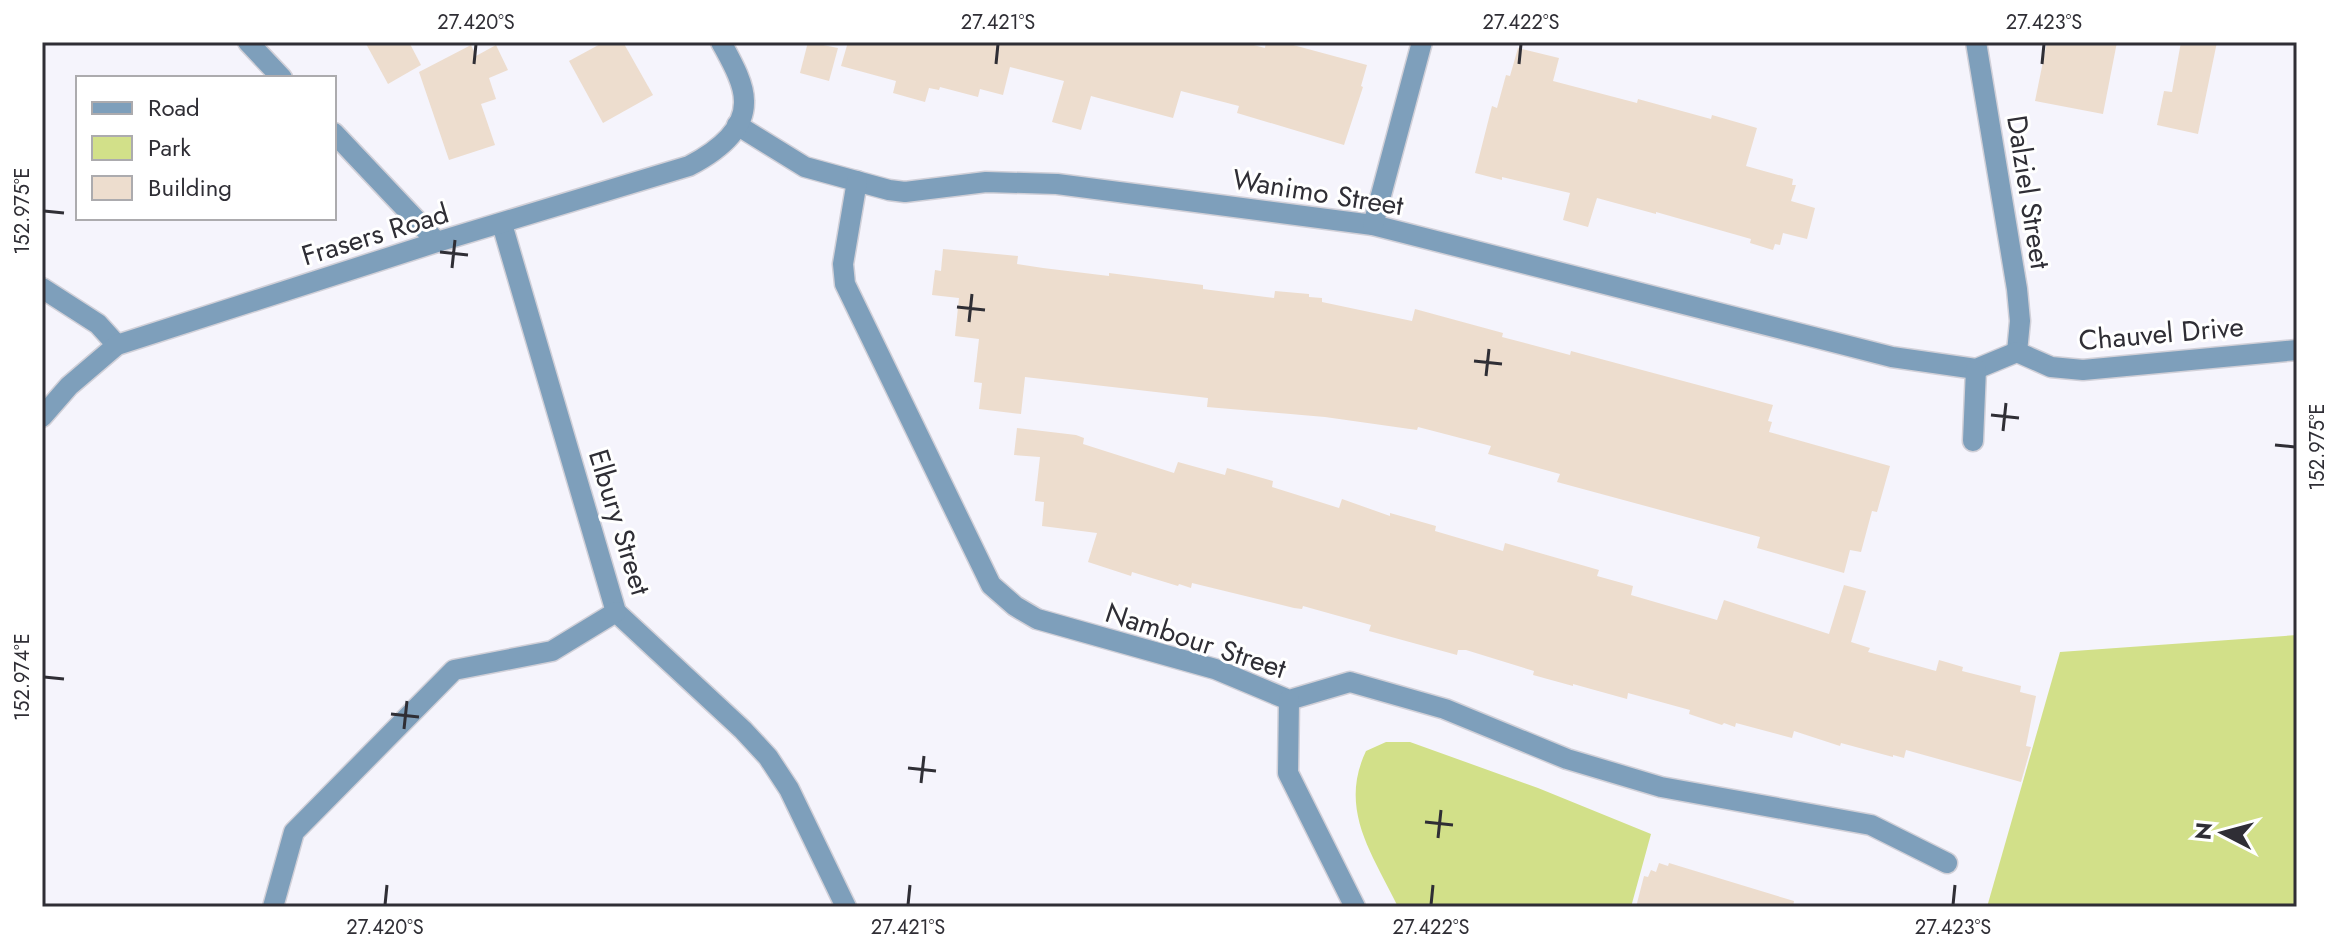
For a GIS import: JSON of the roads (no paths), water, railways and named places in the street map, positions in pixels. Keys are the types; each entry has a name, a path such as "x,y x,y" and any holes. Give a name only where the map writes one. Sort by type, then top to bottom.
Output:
{"street":[{"path":"248,42 280,76"},
{"path":"721,42 739,81 744,102 737,125"},
{"path":"1373,225 1422,42"},
{"name":"Dalziel Street","path":"1976,42 2017,289 2020,321 2017,352"},
{"name":"Wanimo Street","path":"737,125 796,163 905,192 986,182 1057,184 1373,225 1892,357 1976,369"},
{"name":"Frasers Road","path":"42,417 69,386 117,345 437,242 689,166 723,143 737,125"},
{"path":"336,135 437,242"},
{"name":"Nambour Street","path":"857,181 843,264 845,284 991,585 1015,606 1037,619 1215,669 1289,700 1350,682 1445,709 1567,759 1661,787 1871,825 1947,863"},
{"name":"Elbury Street","path":"502,224 616,612 768,757 789,789 846,907"},
{"path":"42,288 98,324 117,345"},
{"name":"Chauvel Drive","path":"2017,352 2051,367 2083,370 2297,350"},
{"path":"1973,441 1976,369 2017,352"},
{"path":"273,907 294,832 454,670 552,651 616,612"},
{"path":"1289,700 1288,773 1355,907"}]}
